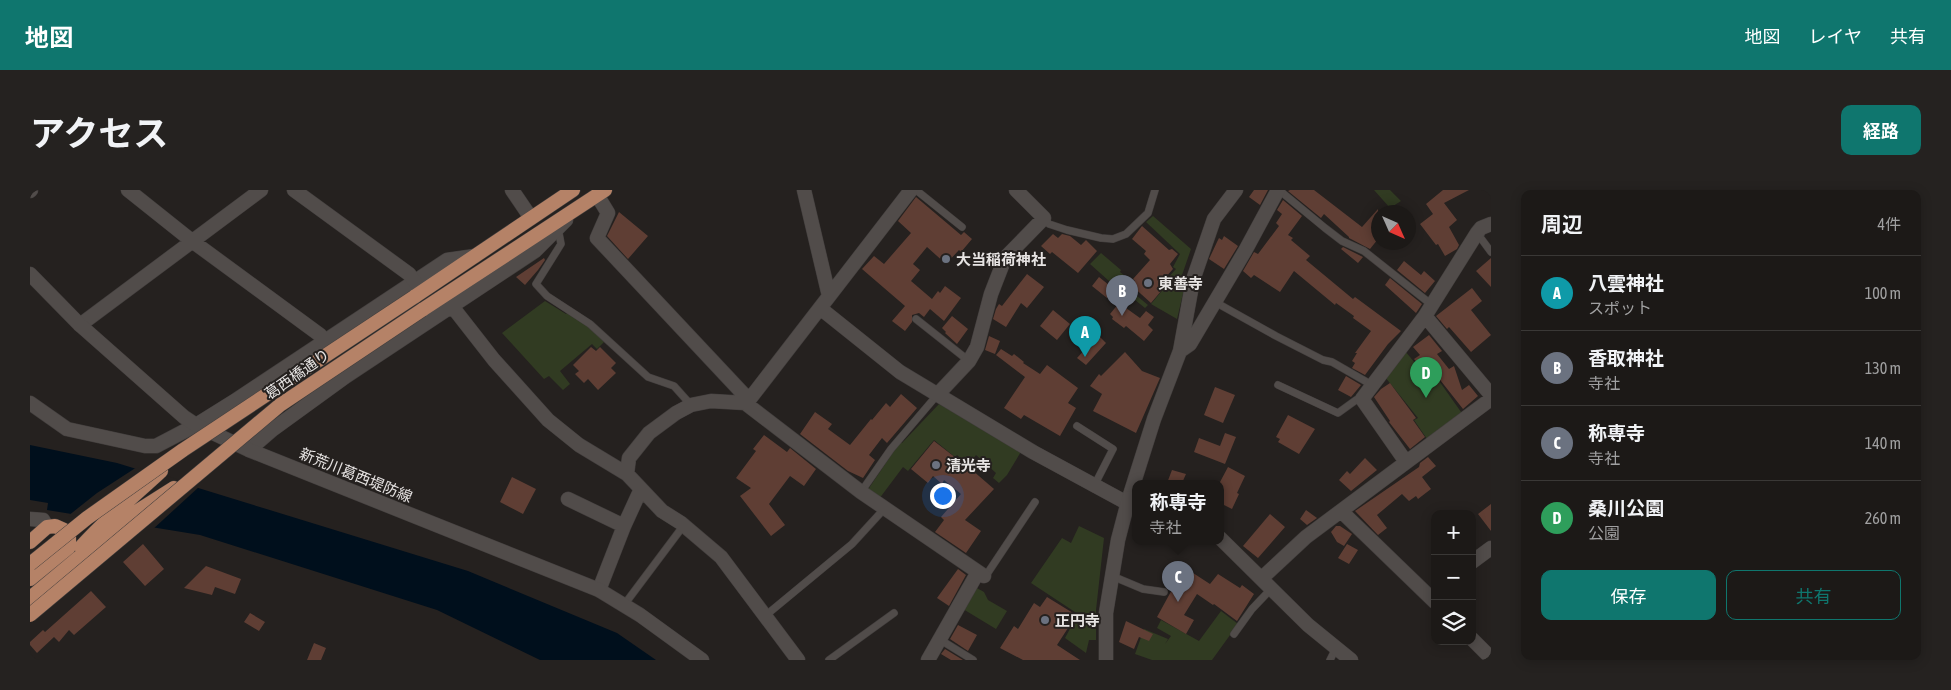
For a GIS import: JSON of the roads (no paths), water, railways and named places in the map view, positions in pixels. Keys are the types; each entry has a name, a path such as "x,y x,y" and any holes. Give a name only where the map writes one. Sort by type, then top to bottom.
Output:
{"main road":[{"name":"葛西橋通り","path":"30,564 86,518 183,450 573,190"},
{"name":"葛西橋通り","path":"30,615 280,405 601,193"},
{"path":"47,584 104,521 131,499 183,450"},
{"path":"30,598 125,519 199,472"},
{"path":"30,542 47,527 55,526 64,530 70,538 69,547 30,579"}],"street":[{"path":"128,190 192,241 320,334 325,341"},
{"path":"80,325 261,190"},
{"path":"294,190 409,274 415,282"},
{"path":"512,190 532,218"},
{"path":"804,190 829,296"},
{"path":"747,402 914,190"},
{"path":"938,394 978,347 991,294 1005,258 1044,218 1016,190"},
{"path":"1137,480 1154,419 1180,352 1193,280 1214,219 1236,190"},
{"path":"1180,352 1190,344 1246,251 1278,190"},
{"path":"601,193 608,213 597,238 747,402 861,492 981,574 939,639 928,660"},
{"path":"249,450 280,424 451,305 535,250 577,209"},
{"path":"1406,462 1362,399 1428,310 1477,233 1481,228 1491,224"},
{"path":"30,403 67,429 145,446 156,446 196,425 236,400 447,260 475,256"},
{"name":"新荒川葛西堤防線","path":"30,274 80,325 196,425 249,450 599,590 624,604 702,660"},
{"path":"451,305 494,360 548,420 579,445 628,474 662,511 681,524 721,558 798,660"},
{"path":"820,308 900,372 1033,452 1094,486 1131,500 1118,540 1106,613 1106,660"},
{"path":"1428,310 1491,395"},
{"path":"1267,583 1306,537 1491,399"},
{"path":"628,474 628,458 649,433 676,413 691,405 711,401 747,402"},
{"path":"599,590 641,488"},
{"path":"568,499 624,526"},
{"path":"1341,511 1431,594"},
{"path":"30,519 43,520 47,527"},
{"path":"1224,542 1308,625 1333,654 1351,660"},
{"path":"1476,559 1491,548"},
{"path":"1476,643 1491,658"}],"lane":[{"path":"914,190 962,227"},
{"path":"1044,218 1049,224 1067,230 1113,239 1126,234 1148,213 1155,190"},
{"path":"1278,190 1342,241 1364,251 1428,310"},
{"path":"558,228 561,244 536,284 547,296 590,324 648,377 674,386 691,405"},
{"path":"1477,233 1491,252"},
{"path":"1215,302 1276,336 1323,360 1332,362 1372,385"},
{"path":"916,319 968,361"},
{"path":"1278,385 1338,413 1356,400 1362,399"},
{"path":"861,492 891,449 938,394"},
{"path":"1077,426 1113,449 1094,486"},
{"path":"981,574 1035,502"},
{"path":"765,616 852,544 885,508"},
{"path":"624,604 681,529 681,524"},
{"path":"1112,576 1143,589 1164,592"},
{"path":"1234,634 1252,609 1267,583"},
{"path":"829,660 894,613"},
{"path":"939,639 973,660"}],"water":[{"path":"30,445 117,463 468,571 617,633 656,660 540,660 437,610 200,535 47,510 48,503 30,500"}],"place":[{"name":"大当稲荷神社","path":"946,259"},
{"name":"東善寺","path":"1148,283"},
{"name":"香取神社","path":"1122,316"},
{"name":"八雲神社","path":"1085,357"},
{"name":"桑川公園","path":"1426,398"},
{"name":"清光寺","path":"936,465"},
{"name":"称専寺","path":"1178,602"},
{"name":"正円寺","path":"1045,620"}]}
